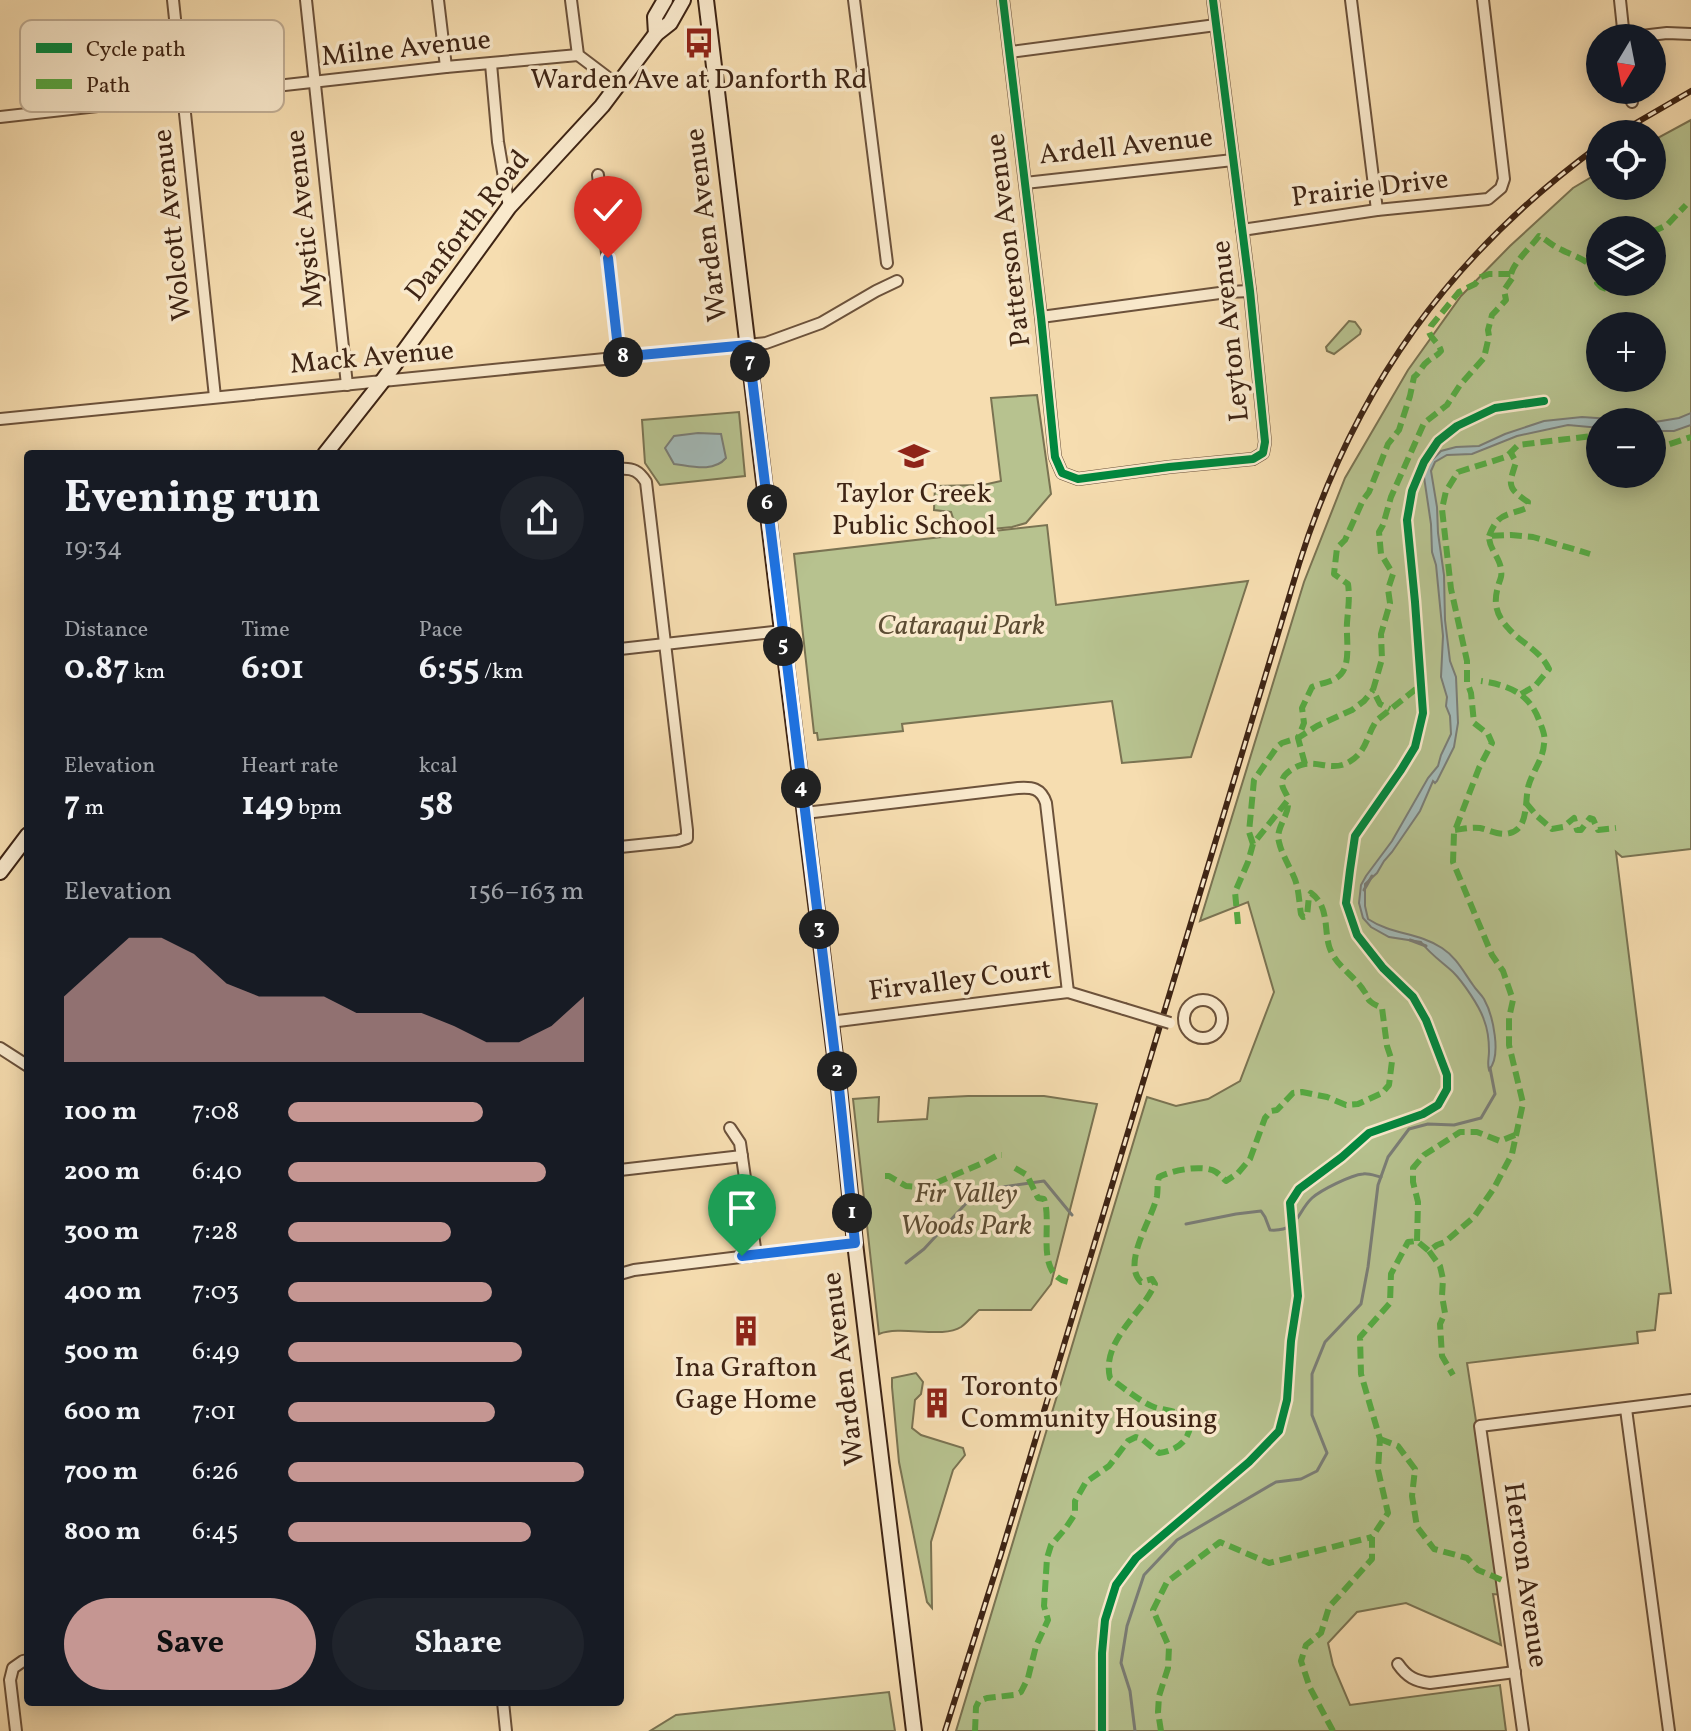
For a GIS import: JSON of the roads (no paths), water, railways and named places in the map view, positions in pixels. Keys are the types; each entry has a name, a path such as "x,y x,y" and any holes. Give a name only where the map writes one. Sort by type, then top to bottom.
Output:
{"main road":[{"name":"Danforth Road","path":"656,34 655,17 665,0"},
{"name":"Danforth Road","path":"328,450 509,207 619,86 656,34 670,23 683,0"},
{"name":"Warden Avenue","path":"706,0 914,1731"},
{"path":"0,872 24,840"}],"street":[{"name":"Wolcott Avenue","path":"173,0 175,20"},
{"name":"Mystic Avenue","path":"306,0 347,385"},
{"path":"438,0 446,67"},
{"path":"571,0 578,55 619,86"},
{"path":"854,0 887,263"},
{"name":"Patterson Avenue","path":"1003,0 1055,457 1062,473"},
{"name":"Leyton Avenue","path":"1062,473 1078,479 1253,459 1263,453 1265,442 1250,291 1213,0"},
{"path":"1351,0 1377,210"},
{"name":"Prairie Drive","path":"1242,230 1377,210 1488,199 1501,188 1504,179 1500,134 1483,0"},
{"path":"1620,0 1623,24"},
{"path":"1010,52 1216,25"},
{"path":"1666,33 1691,34"},
{"name":"Milne Avenue","path":"284,87 578,55"},
{"path":"491,64 498,142 509,207"},
{"name":"Milne Avenue","path":"0,117 48,112"},
{"name":"Wolcott Avenue","path":"185,112 215,397"},
{"name":"Ardell Avenue","path":"1025,183 1233,160"},
{"path":"598,175 619,357"},
{"name":"Mack Avenue","path":"0,419 766,343 821,323 897,281"},
{"path":"1041,317 1250,291"},
{"path":"624,469 640,473 646,482 687,830 687,838 678,841 624,847"},
{"path":"624,648 782,631"},
{"path":"805,813 1018,788 1037,789 1046,803 1068,992"},
{"name":"Firvalley Court","path":"830,1022 1068,992 1186,1028"},
{"path":"0,1048 24,1063"},
{"path":"730,1128 740,1143 756,1255"},
{"path":"624,1170 742,1156"},
{"path":"624,1273 855,1243"},
{"path":"1669,1731 1626,1409 1691,1400"},
{"name":"Herron Avenue","path":"1523,1731 1480,1426 1626,1409"},
{"path":"16,1731 10,1680 13,1668 24,1661"},
{"path":"1398,1664 1405,1675 1416,1682 1430,1683 1515,1672"},
{"path":"503,1706 506,1731"}],"water":[{"path":"1691,413 1691,425 1666,431 1666,420"},
{"path":"1586,417 1586,427 1568,425 1517,436 1472,454 1447,455 1435,462 1431,471 1444,575 1445,620 1450,661 1456,677 1458,723 1454,747 1437,781 1433,781 1420,811 1377,873 1365,884 1368,919 1386,928 1424,939 1447,952 1484,999 1496,1046 1489,1070 1485,1024 1462,982 1421,942 1389,937 1371,927 1363,918 1359,903 1361,885 1438,766 1451,734 1447,697 1441,677 1443,636 1425,467 1441,451 1479,446 1544,421"},
{"path":"721,434 726,458 708,467 674,464 665,448 674,436"}],"waterway":[{"path":"1364,890 1372,876"},
{"path":"1410,940 1426,946"},
{"path":"1135,1731 1130,1691 1121,1663 1127,1626 1144,1575 1177,1540 1276,1482 1301,1479 1317,1471 1327,1453 1312,1415 1312,1374 1325,1342 1361,1304 1378,1185 1388,1157 1409,1129 1428,1124 1454,1125 1481,1118 1495,1094 1490,1068"},
{"path":"1186,1224 1261,1211 1270,1230 1279,1230 1292,1225 1312,1198 1329,1187 1358,1175 1381,1177"},
{"path":"906,1263 924,1249 971,1198 989,1189 1044,1181 1072,1215"}],"railway":[{"path":"1641,120 1691,91"},
{"path":"945,1731 1299,564 1322,500 1348,440 1379,383 1414,329 1454,279 1498,232 1586,156"}],"place":[{"name":"Warden Ave at Danforth Rd","path":"699,43"},
{"name":"Taylor Creek Public School","path":"914,456"},
{"name":"Ina Grafton Gage Home","path":"746,1331"},
{"name":"Toronto Community Housing","path":"937,1403"}],"park label":[{"name":"Cataraqui Park","path":"961,626"},
{"name":"Fir Valley Woods Park","path":"966,1210"}]}
